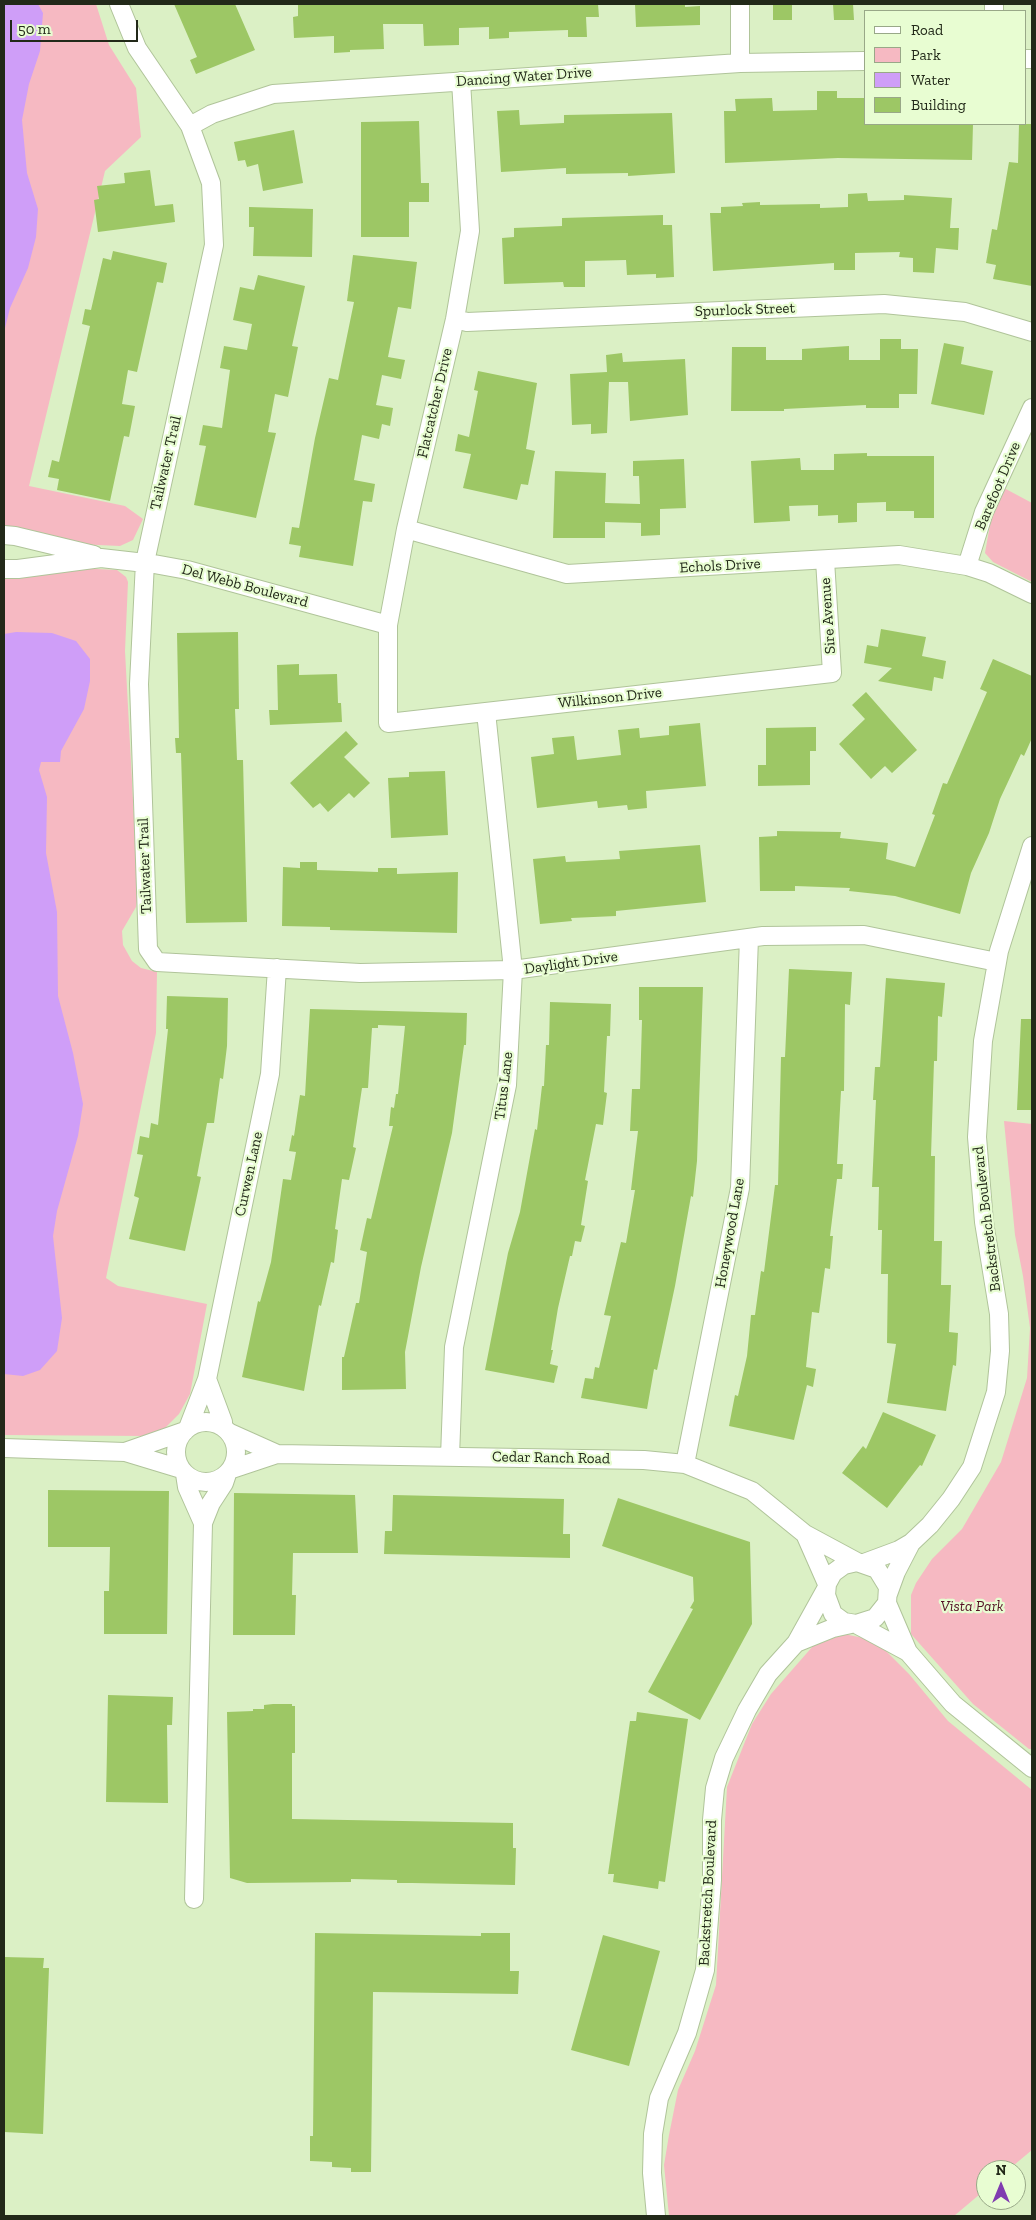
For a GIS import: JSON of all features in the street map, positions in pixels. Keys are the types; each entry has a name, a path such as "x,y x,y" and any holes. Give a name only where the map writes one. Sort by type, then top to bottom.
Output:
{"street":[{"name":"Tailwater Trail","path":"119,4 137,48 190,126 211,183 214,244 145,562 140,684 148,949"},
{"path":"740,4 740,63"},
{"name":"Dancing Water Drive","path":"190,126 212,114 273,94 740,63 864,61"},
{"name":"Flatcatcher Drive","path":"388,723 386,682 388,625 406,529 455,319 470,231 461,81"},
{"name":"Spurlock Street","path":"455,319 467,322 884,304 965,312 1032,332"},
{"name":"Barefoot Drive","path":"967,566 984,512 1032,408"},
{"name":"Echols Drive","path":"406,529 567,574 899,555 967,566 989,573 1032,594"},
{"name":"Del Webb Boulevard","path":"4,535 16,536 101,558 145,562 187,570 388,625"},
{"name":"Del Webb Boulevard","path":"4,569 18,569 101,558"},
{"name":"Sire Avenue","path":"825,560 832,673"},
{"name":"Wilkinson Drive","path":"388,723 832,673"},
{"name":"Titus Lane","path":"450,1457 454,1347 507,1085 513,970 486,712"},
{"name":"Backstretch Boulevard","path":"861,1563 899,1550 911,1543 930,1525 951,1499 972,1467 996,1392 1000,1352 999,1314 984,1222 978,1137 983,1041 997,962 1032,846"},
{"name":"Daylight Drive","path":"148,949 157,962 360,973 513,970 749,938 864,935 997,962"},
{"name":"Honeywood Lane","path":"685,1464 740,1188 749,938"},
{"name":"Curwen Lane","path":"187,1430 207,1379 270,1074 277,968"},
{"path":"194,1898 203,1523 211,1503 224,1483 236,1454 236,1447 226,1430 207,1379"},
{"path":"125,1452 205,1422 226,1430"},
{"path":"187,1430 176,1448 177,1462 183,1471 187,1487 203,1523"},
{"name":"Cedar Ranch Road","path":"226,1430 277,1454"},
{"path":"4,1448 125,1452 183,1471 198,1482 214,1482 229,1471"},
{"name":"Cedar Ranch Road","path":"229,1471 277,1454 644,1460 685,1464 752,1491 805,1534 861,1563"},
{"name":"Cedar Ranch Road","path":"805,1534 827,1586"},
{"name":"Backstretch Boulevard","path":"887,1598 896,1572 911,1543"},
{"path":"908,1652 854,1624 838,1618 830,1608 827,1586 838,1568 861,1563 882,1574 887,1598 908,1652 953,1704 1032,1768"},
{"name":"Backstretch Boulevard","path":"656,2216 652,2173 653,2134 659,2098 687,2033 705,1970 712,1880 712,1820 715,1788 724,1758 747,1710 768,1674 796,1643 827,1586"},
{"path":"854,1624 875,1618 887,1598"},
{"name":"Backstretch Boulevard","path":"796,1643 833,1628 854,1624"}],"green space":[{"path":"4,4 96,4 109,45 136,88 141,137 105,171 29,486 125,506 143,519 133,540 120,546 76,544 4,528"},
{"path":"1004,488 1032,503 1032,582 993,562 985,553 991,519"},
{"path":"75,568 117,570 126,577 128,582 125,651 138,894 136,907 122,931 123,945 132,961 141,968 157,972 156,1033 106,1278 118,1286 207,1304 190,1394 179,1414 163,1430 146,1436 4,1435 4,576"},
{"name":"Vista Park","path":"1004,1121 1032,1124 1032,1749 1029,1749 973,1704 911,1634 911,1595 916,1583 932,1559 962,1529 1001,1462 1027,1378 1030,1328 1015,1235"},
{"path":"844,1634 873,1640 909,1674 948,1721 1032,1790 1032,2150 1020,2160 976,2160 976,2197 954,2216 669,2216 664,2165 678,2090 695,2051 716,1985 727,1787 752,1724 771,1694 813,1646"}],"water":[{"path":"4,4 38,4 43,13 40,51 29,84 22,120 27,173 38,209 36,237 28,268 10,308 4,332"},
{"path":"16,632 52,633 76,641 90,659 90,681 84,709 61,751 60,762 41,762 39,770 47,797 46,853 57,912 58,996 73,1053 83,1104 78,1136 57,1211 53,1236 62,1318 57,1351 40,1370 23,1376 4,1374 4,634"}],"building":[{"path":"174,4 235,4 255,50 196,74 190,60 197,57"},
{"path":"298,4 598,4 599,17 586,17 587,37 568,37 568,30 509,32 509,38 489,39 489,27 459,28 459,45 424,46 423,24 383,24 384,49 350,50 350,52 334,53 334,36 294,38 293,17 298,16"},
{"path":"635,4 685,4 685,7 700,6 700,25 636,27"},
{"path":"773,4 792,4 792,20 773,20"},
{"path":"833,4 853,4 854,20 834,20"},
{"path":"817,91 837,91 837,98 864,98 864,125 973,125 972,160 838,158 725,163 724,111 736,111 735,99 772,98 773,111 817,110"},
{"path":"519,110 520,125 564,123 564,115 672,113 675,173 628,176 628,173 566,174 566,168 501,172 497,111"},
{"path":"419,121 421,183 429,183 429,202 409,202 409,237 361,237 361,122"},
{"path":"1032,124 1032,286 993,279 996,265 986,263 992,229 997,230 1009,162 1018,163 1019,125"},
{"path":"294,130 303,183 263,191 258,164 247,167 245,160 238,161 234,142"},
{"path":"150,170 155,206 173,204 175,222 98,232 94,200 99,199 97,186 125,183 124,173"},
{"path":"867,193 868,201 904,200 904,195 952,198 950,228 959,228 958,250 936,248 934,273 913,272 913,258 899,257 900,252 855,253 855,270 834,270 834,263 713,271 710,213 721,213 721,207 743,206 742,203 760,202 760,205 820,204 820,208 848,207 848,194"},
{"path":"249,207 313,209 312,257 253,256 254,227 249,227"},
{"path":"663,215 663,225 672,225 674,277 656,278 656,274 627,275 626,260 585,261 585,287 564,287 563,282 504,284 502,238 514,237 514,228 562,226 562,218"},
{"path":"113,251 167,263 163,283 157,282 137,372 128,370 122,404 135,406 129,437 124,436 110,501 57,490 59,479 48,477 52,460 59,462 90,326 82,324 85,309 91,310 103,258 111,260"},
{"path":"353,255 417,262 411,309 398,307 388,357 405,360 401,379 382,375 376,405 393,408 390,426 382,424 379,439 362,435 354,480 375,484 372,502 363,501 353,566 299,557 301,546 289,544 292,527 299,528 315,438 329,378 338,380 354,302 347,301"},
{"path":"258,275 305,286 292,346 298,347 288,397 275,394 268,432 276,433 256,518 194,505 206,446 199,445 203,425 222,428 230,370 220,368 224,346 247,350 252,324 233,320 240,287 254,290"},
{"path":"880,339 901,339 901,349 918,349 917,394 899,394 899,408 866,408 866,405 784,409 784,411 731,411 732,347 766,347 766,360 802,360 802,349 849,346 849,360 880,360"},
{"path":"944,343 964,347 961,364 993,371 984,415 931,404"},
{"path":"622,353 623,362 685,359 688,415 630,421 628,382 609,382 607,433 591,434 591,424 572,425 570,374 607,372 606,355"},
{"path":"478,371 537,383 526,449 535,451 528,485 521,484 517,500 463,488 471,454 455,451 458,434 469,437 478,391 474,390"},
{"path":"867,453 867,456 934,456 934,518 914,518 914,511 886,511 886,502 857,503 857,522 838,523 838,515 818,516 818,505 789,506 790,521 754,523 751,461 800,458 801,470 834,470 834,454"},
{"path":"684,459 686,508 660,509 660,535 641,536 641,523 605,522 605,538 553,538 555,471 606,473 605,503 640,504 639,476 633,476 633,461"},
{"path":"881,629 926,637 922,656 946,661 943,679 934,677 932,691 878,681 892,668 864,663 867,645 878,647"},
{"path":"238,632 239,709 235,709 237,760 243,760 247,922 186,923 181,753 176,753 175,738 179,738 177,633"},
{"path":"993,659 1032,676 1032,738 1024,756 1021,754 1000,799 989,833 971,873 960,914 895,896 849,891 850,888 795,886 795,891 760,891 759,837 777,836 777,831 841,832 840,838 888,843 886,859 915,867 935,815 932,814 943,783 947,784 987,692 980,689"},
{"path":"299,664 299,675 337,674 338,703 341,703 342,722 270,725 269,710 278,710 277,665"},
{"path":"866,692 917,750 892,773 885,766 871,779 839,744 865,719 852,705"},
{"path":"700,723 706,786 646,791 647,808 628,810 627,805 598,808 597,801 537,808 531,757 554,754 552,738 574,736 577,760 621,755 618,730 639,728 640,738 669,735 669,726"},
{"path":"816,727 816,751 810,751 810,785 758,786 758,765 766,765 766,728"},
{"path":"346,731 358,744 344,757 370,783 354,798 349,793 328,812 320,803 313,808 290,783"},
{"path":"445,771 448,835 391,838 388,778 409,777 409,772"},
{"path":"700,845 706,902 616,911 616,916 571,918 572,921 540,924 533,859 565,856 566,862 620,859 619,851"},
{"path":"300,862 317,862 317,870 378,872 378,868 397,868 397,874 458,872 457,933 330,930 330,927 282,926 283,867 300,868"},
{"path":"789,969 852,972 850,1005 845,1004 844,1091 841,1091 837,1164 843,1164 842,1179 837,1179 830,1236 833,1236 830,1269 825,1268 819,1313 812,1312 806,1367 816,1369 813,1387 807,1385 794,1440 729,1426 735,1395 738,1396 747,1356 751,1315 755,1315 761,1271 764,1272 775,1185 778,1185 781,1057 785,1057"},
{"path":"886,978 945,983 942,1017 938,1016 937,1061 934,1061 931,1156 935,1156 934,1241 942,1241 941,1285 951,1285 949,1332 958,1333 956,1366 953,1365 946,1411 887,1403 896,1344 887,1343 888,1274 881,1274 882,1230 878,1230 879,1187 872,1187 876,1100 873,1100 875,1067 880,1067"},
{"path":"639,987 703,987 697,1161 693,1197 691,1196 675,1286 657,1370 654,1369 647,1409 581,1398 585,1378 593,1379 595,1367 599,1368 611,1316 604,1315 621,1242 626,1243 635,1190 631,1190 638,1131 630,1131 632,1089 640,1089 642,1020 639,1020"},
{"path":"167,996 228,998 227,1046 223,1079 220,1078 214,1123 207,1123 197,1176 201,1177 185,1251 129,1239 139,1198 134,1196 143,1155 137,1154 140,1136 149,1138 151,1123 158,1125 168,1029 166,1029"},
{"path":"550,1002 611,1004 610,1036 607,1036 604,1092 607,1093 603,1125 596,1124 585,1180 588,1181 581,1225 585,1226 581,1242 575,1241 572,1256 570,1256 558,1308 550,1364 558,1366 554,1383 485,1370 508,1253 520,1212 535,1129 537,1130 542,1086 544,1086 546,1045 549,1045"},
{"path":"310,1009 467,1013 466,1045 464,1045 452,1133 421,1267 405,1352 406,1389 342,1390 342,1357 344,1357 356,1303 359,1303 367,1252 360,1250 367,1218 371,1219 393,1126 389,1126 391,1107 394,1108 396,1094 398,1094 405,1026 378,1025 378,1028 372,1028 368,1088 362,1088 353,1147 356,1148 349,1180 342,1179 335,1229 338,1230 334,1263 331,1262 321,1306 319,1305 304,1391 242,1377 258,1301 260,1302 271,1262 283,1179 291,1180 296,1152 289,1151 292,1135 294,1136 300,1095 305,1096"},
{"path":"1021,1019 1032,1019 1032,1110 1017,1110"},
{"path":"883,1412 936,1435 922,1466 920,1465 887,1508 842,1473 863,1446 866,1449"},
{"path":"48,1490 169,1491 167,1634 104,1634 104,1591 109,1591 110,1547 48,1547"},
{"path":"234,1493 355,1495 358,1553 293,1553 292,1595 296,1595 295,1635 233,1635"},
{"path":"393,1495 564,1499 563,1534 570,1534 570,1558 384,1554 385,1531 392,1531"},
{"path":"618,1498 750,1542 752,1624 700,1720 648,1692 693,1609 690,1608 694,1601 693,1577 602,1546"},
{"path":"108,1695 173,1697 172,1725 167,1725 168,1803 106,1802"},
{"path":"292,1704 292,1706 295,1706 295,1753 292,1753 292,1819 513,1823 513,1848 516,1848 515,1885 397,1883 397,1880 351,1879 351,1882 247,1883 230,1878 227,1712 253,1711 253,1709 264,1709 264,1705"},
{"path":"637,1712 688,1719 665,1882 659,1881 658,1889 613,1882 614,1874 608,1874 630,1721 636,1721"},
{"path":"315,1933 481,1936 481,1933 510,1933 510,1971 519,1971 518,1994 373,1992 371,2172 351,2172 351,2168 332,2167 332,2162 310,2161 310,2136 313,2136"},
{"path":"603,1935 660,1951 629,2066 571,2050"},
{"path":"4,1957 44,1958 43,1968 49,1968 43,2134 4,2132"}]}
